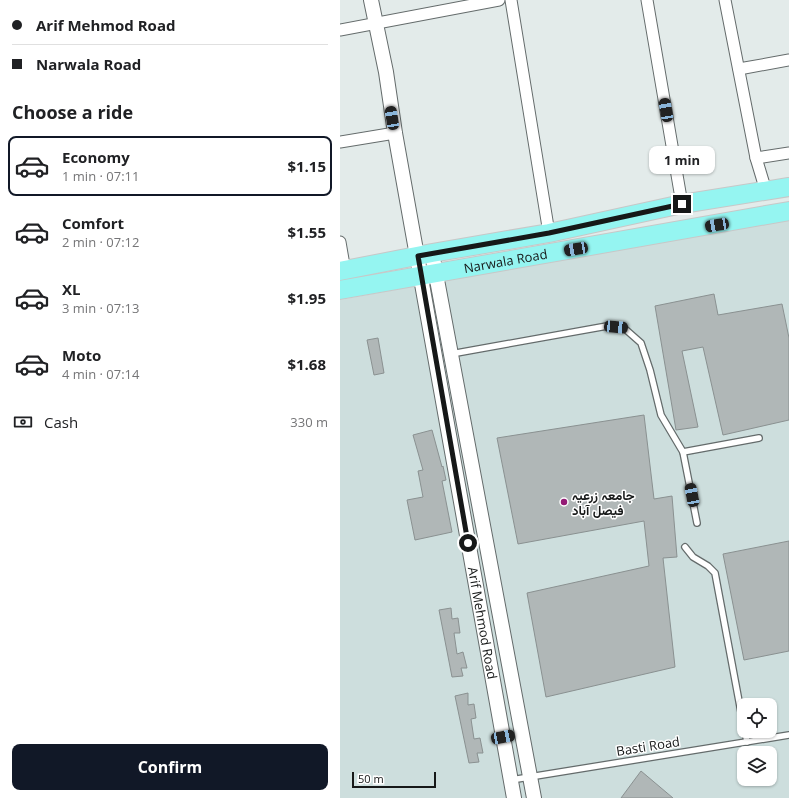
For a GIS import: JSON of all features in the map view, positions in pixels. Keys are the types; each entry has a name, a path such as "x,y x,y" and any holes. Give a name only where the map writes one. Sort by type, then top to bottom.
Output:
{"main road":[{"name":"Narwala Road","path":"342,271 425,254 549,233 682,204 789,187"},
{"name":"Narwala Road","path":"340,290 789,211"}],"street":[{"path":"371,0 386,72 395,133 429,275 451,354 534,798"},
{"path":"511,0 549,233"},
{"path":"647,0 682,204"},
{"path":"725,0 756,158 766,191"},
{"path":"340,30 375,24 439,5 493,1"},
{"path":"739,69 789,60"},
{"path":"340,142 395,133"},
{"path":"756,158 789,153"},
{"path":"340,242 342,271"},
{"name":"Arif Mehmod Road","path":"429,275 447,423 514,798"},
{"path":"447,423 463,420"},
{"path":"479,604 497,600"},
{"path":"503,737 522,733"}],"lane":[{"path":"451,354 607,326 624,328 641,343 650,370 661,414 683,452 697,523"},
{"path":"683,452 759,438"},
{"path":"685,547 694,557 708,566 715,574 738,698"},
{"name":"Basti Road","path":"510,780 789,735"},
{"path":"746,738 747,742"}],"shaded area":[{"name":"جامعہ زرعیہ فیصل آباد","path":"789,217 789,798 340,798 340,300"}],"building":[{"path":"714,294 718,315 782,304 789,338 789,420 723,435 703,347 682,351 698,427 676,430 655,306"},
{"path":"378,338 384,373 374,375 367,340"},
{"path":"644,415 654,499 672,496 677,557 663,558 675,667 546,697 527,593 649,566 644,521 518,544 497,438"},
{"path":"432,430 446,480 442,481 452,532 415,540 407,500 423,497 418,471 423,470 413,435"},
{"path":"789,541 789,651 744,660 723,554"},
{"path":"451,608 452,619 458,618 460,633 454,633 457,654 463,652 467,668 461,668 463,676 452,677 439,610"},
{"path":"468,693 468,705 474,704 476,718 471,719 474,739 480,738 483,753 477,753 479,762 469,763 455,696"},
{"path":"641,771 673,798 621,798"}],"place":[{"name":"جامعہ زرعیہ فیصل آباد","path":"564,502"}],"route":[{"path":"468,543 418,256 549,233 682,204"}]}
